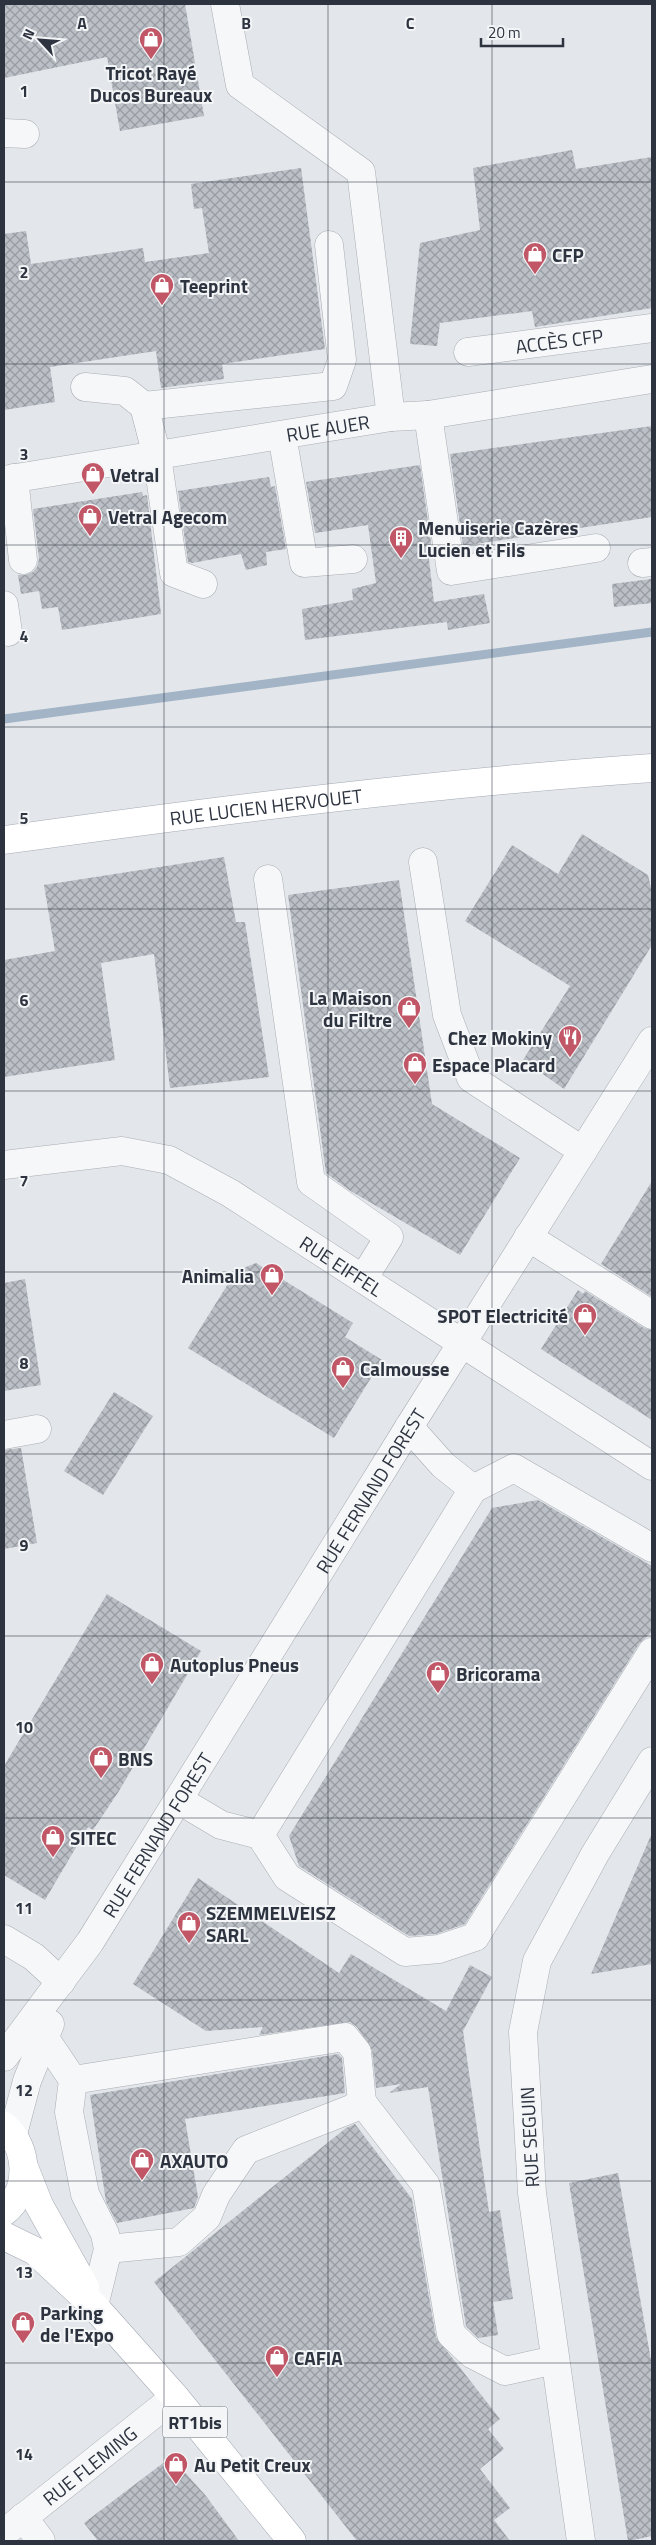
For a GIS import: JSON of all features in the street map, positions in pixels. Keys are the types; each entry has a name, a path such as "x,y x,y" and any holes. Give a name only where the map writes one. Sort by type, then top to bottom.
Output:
{"main road":[{"name":"RUE LUCIEN HERVOUET","path":"529,777 652,750"},
{"name":"RUE LUCIEN HERVOUET","path":"4,840 218,810 529,777 652,768"},
{"path":"4,2212 20,2191 24,2167 22,2152 8,2130"},
{"name":"RT1bis","path":"24,2167 39,2205 94,2306"},
{"name":"RT1bis","path":"4,2236 35,2251 94,2306 175,2397 292,2541"}],"street":[{"path":"225,4 240,85 361,172 390,417"},
{"path":"144,406 333,386 342,360 329,245"},
{"name":"ACCÈS CFP","path":"468,352 652,328"},
{"name":"RUE AUER","path":"9,479 390,417 428,415 652,380"},
{"path":"85,387 125,390 144,406 157,456 174,573 203,584"},
{"path":"428,415 452,571 596,548"},
{"path":"282,435 304,563 353,559"},
{"path":"9,479 24,560"},
{"path":"4,605 8,632"},
{"path":"423,862 447,1015 472,1078 583,1151"},
{"path":"268,879 311,1182 389,1238 363,1279"},
{"name":"RUE FERNAND FOREST","path":"4,2057 90,1942 408,1427 463,1344 528,1236 652,1041"},
{"name":"RUE EIFFEL","path":"4,1165 122,1151 169,1160 230,1193 652,1466"},
{"path":"528,1236 652,1314"},
{"path":"408,1427 443,1465 473,1489"},
{"path":"4,1435 37,1429"},
{"path":"260,1835 473,1489 514,1468 652,1548"},
{"path":"179,1800 221,1825 260,1835 287,1877 404,1952 439,1949 475,1937 652,1652"},
{"name":"RUE SEGUIN","path":"581,2541 532,2192 523,2032 537,1961 595,1854 651,1766"},
{"path":"4,1939 34,1957 61,1982"},
{"name":"RUE FERNAND FOREST","path":"8,2130 44,2037 90,1942"},
{"path":"44,2037 73,2080 69,2112 85,2194 105,2234 108,2249 94,2306"},
{"path":"73,2080 345,2037 357,2052 362,2102 426,2185 451,2334 472,2354 504,2371 555,2360"},
{"path":"108,2249 179,2242 206,2217 216,2195 246,2150 351,2109 362,2102"},
{"name":"RUE FLEMING","path":"14,2525 175,2397"},
{"path":"14,2525 41,2541"}],"building":[{"name":"Tricot Rayé Ducos Bureaux","path":"4,4 185,4 204,116 120,131 107,57 4,78"},
{"name":"CFP","path":"572,150 576,169 652,157 652,308 535,327 532,311 440,323 437,346 410,344 420,243 480,230 473,168"},
{"name":"Teeprint","path":"301,168 325,349 222,364 224,379 161,388 156,351 50,367 55,402 4,410 4,234 26,231 31,264 143,248 145,262 209,253 202,208 194,209 191,184"},
{"path":"652,426 652,517 463,546 450,454"},
{"name":"Menuiserie Cazères Lucien et Fils","path":"420,465 432,550 428,551 434,602 484,594 490,623 448,630 447,622 305,640 302,609 353,600 352,589 376,583 368,525 315,533 306,482"},
{"path":"269,477 271,487 275,486 286,549 266,552 267,565 246,570 241,554 192,563 188,562 178,491"},
{"name":"Vetral Agecom","path":"142,492 143,496 147,495 161,614 62,630 58,607 42,609 39,591 21,594 18,575 33,572 37,567 39,559 33,509"},
{"path":"651,579 652,603 614,607 612,584"},
{"path":"582,834 648,875 652,892 652,945 564,1089 523,1060 570,986 465,921 512,845 558,874"},
{"path":"224,857 236,922 245,922 269,1077 170,1088 154,954 101,963 115,1060 4,1077 4,960 55,951 44,885"},
{"path":"399,880 432,1104 520,1158 460,1255 349,1190 326,1173 288,895"},
{"path":"652,1181 652,1297 601,1264"},
{"path":"256,1263 353,1323 345,1337 382,1360 334,1438 188,1348 236,1271"},
{"path":"25,1279 41,1385 4,1391 4,1283"},
{"path":"578,1290 583,1294 585,1291 644,1328 652,1330 652,1420 541,1349"},
{"path":"114,1392 153,1416 103,1495 64,1471"},
{"path":"21,1448 37,1543 4,1549 4,1450"},
{"path":"538,1500 652,1566 652,1632 639,1644 465,1924 436,1934 409,1936 299,1866 289,1836 492,1508"},
{"path":"107,1594 201,1651 119,1791 93,1830 88,1827 45,1900 4,1875 4,1766"},
{"path":"652,1833 652,1964 591,1974"},
{"path":"198,1878 339,1973 351,1954 446,2011 470,1965 492,1977 463,2031 489,2212 500,2210 513,2299 493,2302 498,2335 478,2338 466,2326 428,2087 389,2093 401,2084 376,2088 372,2050 357,2027 350,2022 259,2035 263,2027 206,2031 133,1984"},
{"path":"338,2054 342,2058 345,2093 185,2119 198,2197 194,2208 117,2223 106,2202 90,2095"},
{"path":"355,2124 412,2199 436,2337 500,2419 488,2429 504,2449 480,2469 510,2508 494,2520 510,2541 357,2541 154,2282 346,2128"},
{"path":"618,2173 652,2366 652,2536 628,2541 569,2183"},
{"path":"171,2457 206,2496 239,2541 98,2541 84,2523"}],"waterway":[{"path":"4,719 652,632"}],"place":[{"name":"Tricot Rayé Ducos Bureaux","path":"151,60"},
{"name":"CFP","path":"535,275"},
{"name":"Teeprint","path":"162,306"},
{"name":"Vetral","path":"93,495"},
{"name":"Vetral Agecom","path":"90,537"},
{"name":"Menuiserie Cazères Lucien et Fils","path":"401,559"},
{"name":"La Maison du Filtre","path":"409,1029"},
{"name":"Chez Mokiny","path":"570,1058"},
{"name":"Espace Placard","path":"415,1085"},
{"name":"Animalia","path":"272,1296"},
{"name":"SPOT Electricité","path":"585,1336"},
{"name":"Calmousse","path":"343,1389"},
{"name":"Autoplus Pneus","path":"152,1685"},
{"name":"Bricorama","path":"438,1694"},
{"name":"BNS","path":"101,1779"},
{"name":"SITEC","path":"53,1858"},
{"name":"SZEMMELVEISZ SARL","path":"189,1944"},
{"name":"AXAUTO","path":"142,2181"},
{"name":"Parking de l'Expo","path":"23,2344"},
{"name":"CAFIA","path":"277,2378"},
{"name":"Au Petit Creux","path":"176,2485"}]}
